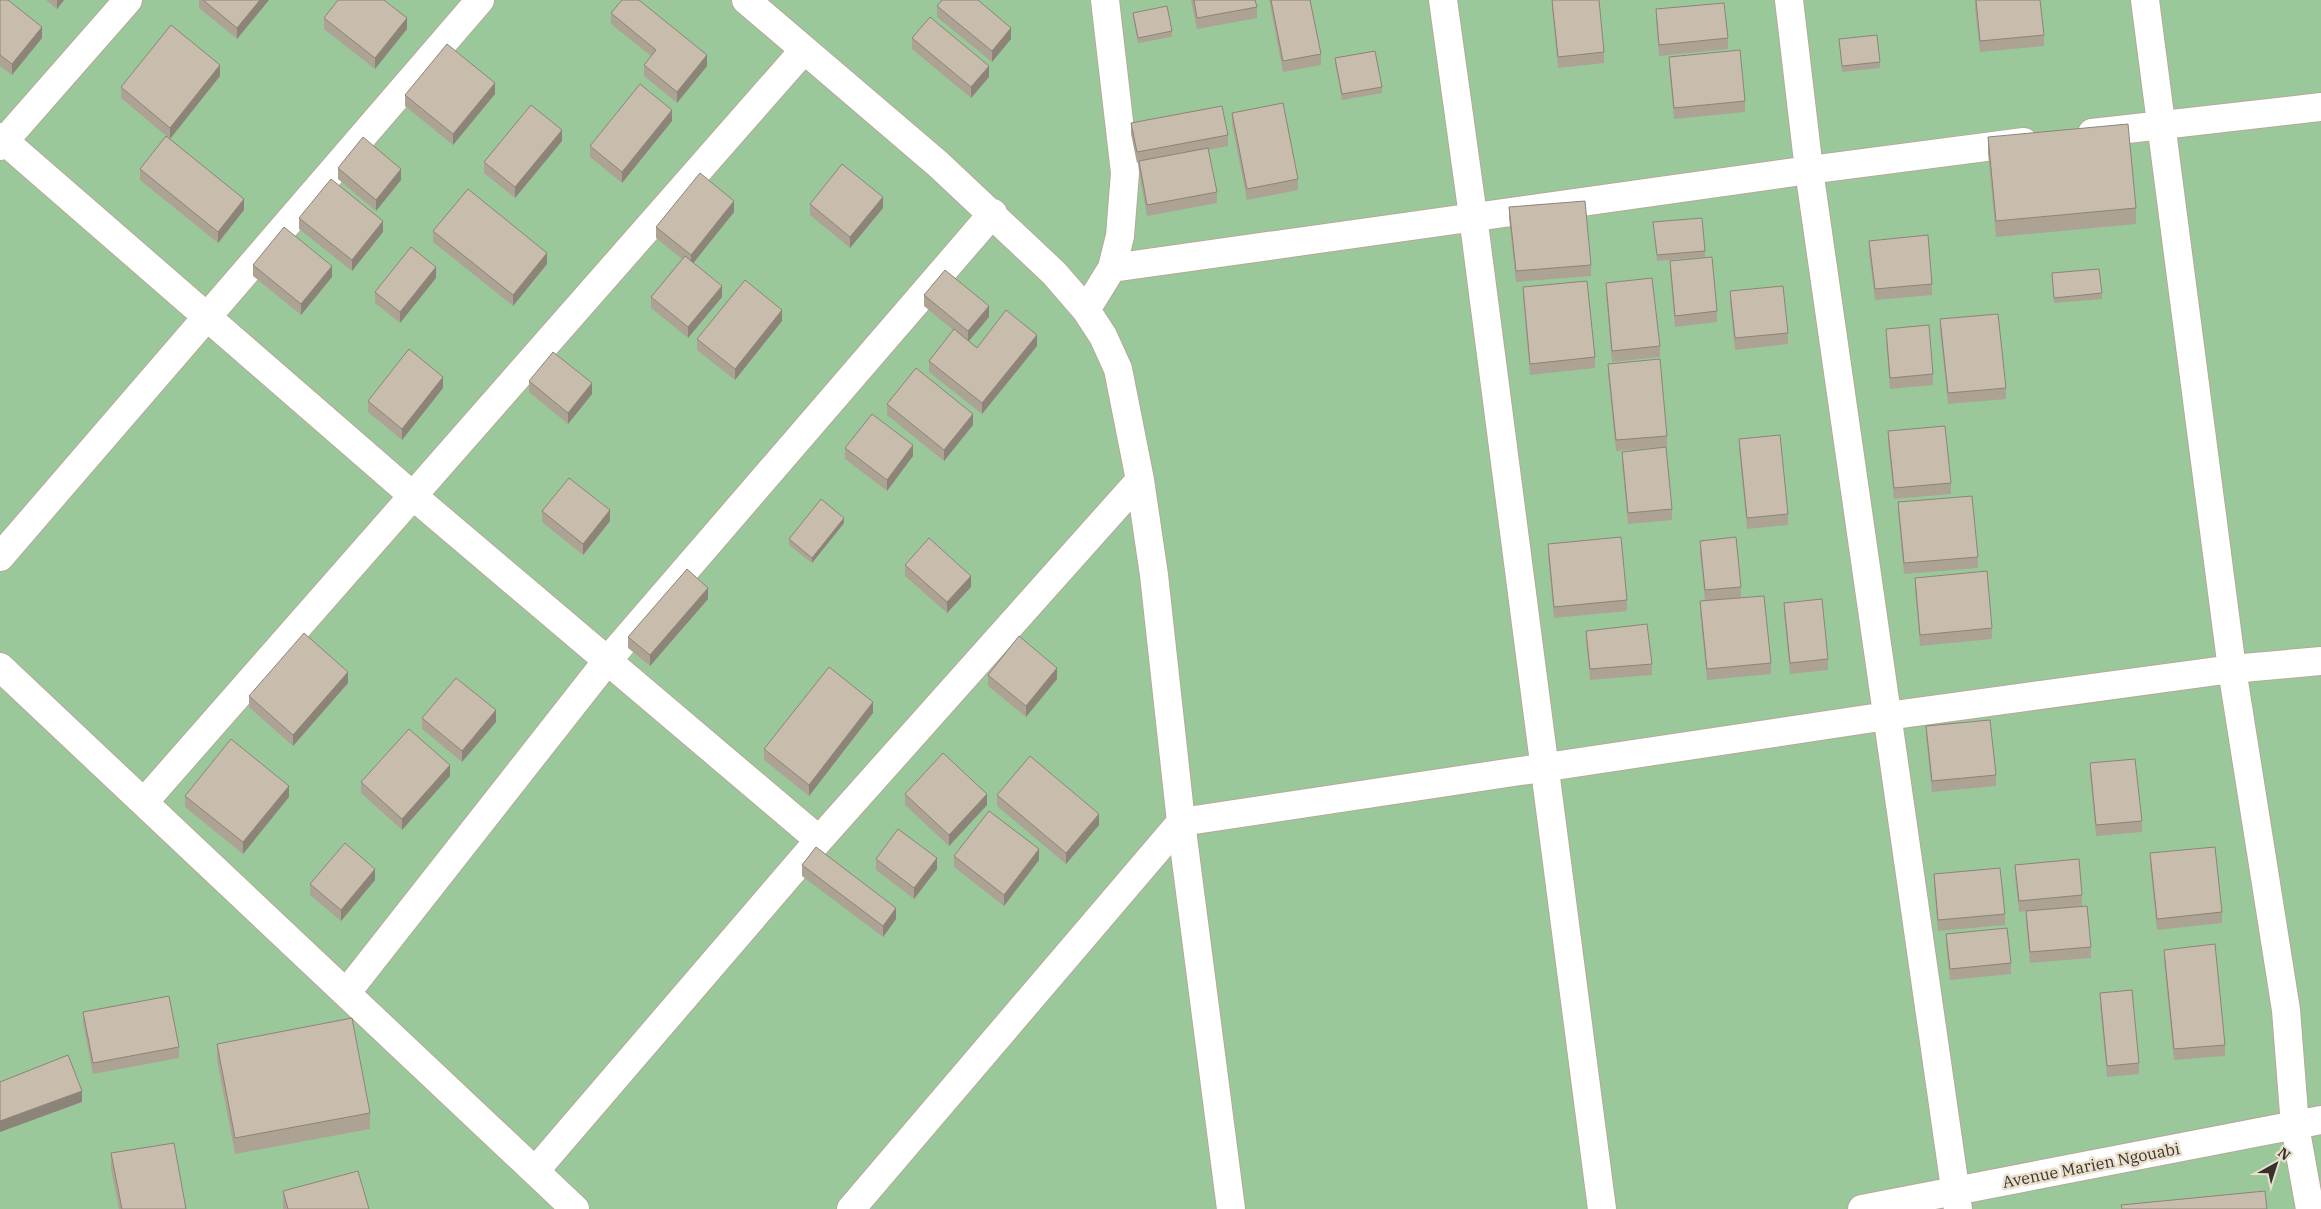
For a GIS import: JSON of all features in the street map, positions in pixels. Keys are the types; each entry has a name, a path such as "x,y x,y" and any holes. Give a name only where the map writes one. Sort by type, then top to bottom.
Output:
{"street":[{"path":"128,0 1,141 412,495 819,840"},
{"path":"0,558 206,316 480,0"},
{"path":"746,0 993,213 1054,273 1086,310 1103,336 1118,369 1140,480 1154,575 1181,822 1231,1209"},
{"path":"1086,310 1112,268 1120,236 1125,173 1105,0"},
{"path":"1443,0 1473,216 1602,1209"},
{"path":"1789,0 1809,170 1956,1200"},
{"path":"2145,0 2232,669 2286,1010 2295,1126 2310,1209"},
{"path":"145,801 804,50"},
{"path":"1112,268 1809,170 2160,124 2321,107"},
{"path":"347,992 607,661 993,213"},
{"path":"536,1170 819,840 1140,480"},
{"path":"851,1209 1181,822 1887,716 2232,669 2321,661"},
{"path":"0,667 145,801 575,1209"},
{"name":"Avenue Marien Ngouabi","path":"1862,1209 1956,1200 2321,1120"}],"green space":[{"path":"0,0 2321,0 2321,1209 0,1209"}],"building":[{"path":"0,0 8,0 42,27 12,64 0,55"},
{"path":"203,0 260,0 237,28"},
{"path":"338,0 384,0 407,18 375,58 324,18"},
{"path":"622,0 639,0 707,55 677,92 644,65 656,50 611,13"},
{"path":"942,0 978,0 1011,28 992,51 937,6"},
{"path":"1194,0 1255,0 1257,7 1197,18"},
{"path":"1271,0 1310,0 1321,54 1283,61"},
{"path":"1552,0 1599,0 1604,52 1558,57"},
{"path":"1976,0 2040,0 2044,35 1980,41"},
{"path":"1724,3 1728,38 1659,45 1656,9"},
{"path":"1167,6 1172,31 1138,38 1133,13"},
{"path":"930,17 989,66 971,87 912,38"},
{"path":"171,25 220,65 170,128 121,87"},
{"path":"1877,35 1880,62 1842,66 1839,39"},
{"path":"447,44 495,83 453,134 405,95"},
{"path":"1740,50 1745,101 1674,108 1669,57"},
{"path":"1375,51 1382,87 1342,94 1335,58"},
{"path":"640,84 672,110 622,172 590,146"},
{"path":"1283,103 1298,179 1247,189 1232,113"},
{"path":"531,105 562,130 515,187 484,162"},
{"path":"1222,106 1228,135 1137,152 1131,123"},
{"path":"2128,124 2136,208 1996,221 1988,137"},
{"path":"166,136 244,199 218,232 140,169"},
{"path":"363,137 401,169 376,200 338,168"},
{"path":"1208,148 1217,192 1147,205 1139,161"},
{"path":"842,164 883,197 850,237 810,204"},
{"path":"700,173 734,201 691,255 656,227"},
{"path":"331,179 383,221 352,260 299,218"},
{"path":"468,189 547,253 513,295 433,231"},
{"path":"1585,201 1591,265 1516,271 1509,207"},
{"path":"1702,218 1705,251 1657,255 1653,222"},
{"path":"284,227 332,266 301,304 253,265"},
{"path":"1928,235 1932,284 1875,289 1869,241"},
{"path":"411,247 436,267 400,312 375,292"},
{"path":"685,256 722,286 688,327 651,297"},
{"path":"1712,257 1717,311 1675,316 1670,261"},
{"path":"2099,269 2102,293 2054,298 2052,273"},
{"path":"945,270 989,306 968,331 924,295"},
{"path":"1652,278 1660,346 1612,351 1606,283"},
{"path":"745,280 782,310 735,369 697,339"},
{"path":"1587,281 1595,357 1530,364 1523,287"},
{"path":"1783,286 1788,333 1735,338 1730,291"},
{"path":"1006,310 1037,335 982,403 929,361 954,329 977,348"},
{"path":"1998,314 2006,388 1948,393 1940,319"},
{"path":"1929,325 1933,374 1890,378 1886,329"},
{"path":"409,349 443,377 402,429 368,401"},
{"path":"553,352 592,383 568,413 529,381"},
{"path":"1660,359 1667,436 1616,440 1608,364"},
{"path":"916,368 973,414 944,450 887,404"},
{"path":"872,414 913,445 887,480 845,448"},
{"path":"1945,426 1951,483 1894,488 1888,431"},
{"path":"1780,435 1788,514 1747,518 1739,439"},
{"path":"1666,447 1672,509 1628,513 1622,452"},
{"path":"569,478 610,510 583,544 542,511"},
{"path":"1972,496 1978,557 1904,563 1898,502"},
{"path":"821,499 844,518 812,558 789,539"},
{"path":"1621,537 1627,600 1554,607 1548,544"},
{"path":"1736,537 1741,587 1705,590 1700,541"},
{"path":"929,538 971,576 947,602 905,565"},
{"path":"687,569 708,588 650,655 628,637"},
{"path":"1987,571 1992,628 1920,635 1915,578"},
{"path":"1764,596 1771,663 1707,669 1700,601"},
{"path":"1822,599 1828,659 1790,663 1784,603"},
{"path":"1647,624 1652,664 1590,669 1586,631"},
{"path":"304,633 348,672 293,735 249,696"},
{"path":"1019,636 1057,668 1026,706 988,675"},
{"path":"829,667 873,702 809,785 764,749"},
{"path":"456,678 496,710 462,751 422,718"},
{"path":"1990,720 1996,775 1932,781 1926,726"},
{"path":"409,729 450,765 402,819 361,782"},
{"path":"231,739 289,786 243,842 185,796"},
{"path":"943,753 987,794 949,835 905,794"},
{"path":"1030,756 1099,814 1066,853 997,795"},
{"path":"2135,759 2142,821 2096,825 2090,763"},
{"path":"989,811 1039,849 1004,895 954,856"},
{"path":"898,829 937,858 914,888 876,859"},
{"path":"345,843 375,869 341,910 310,884"},
{"path":"816,847 896,908 883,926 802,865"},
{"path":"2215,847 2222,912 2157,919 2150,853"},
{"path":"2079,859 2082,895 2019,901 2015,865"},
{"path":"2000,868 2005,914 1938,920 1934,874"},
{"path":"2087,906 2091,947 2030,952 2026,911"},
{"path":"2007,928 2011,963 1950,969 1946,934"},
{"path":"2215,944 2225,1045 2174,1049 2164,950"},
{"path":"2132,990 2139,1063 2107,1066 2100,993"},
{"path":"169,996 179,1047 93,1063 83,1012"},
{"path":"352,1018 370,1113 235,1138 217,1044"},
{"path":"68,1055 82,1091 0,1121 0,1082"},
{"path":"174,1143 186,1209 122,1209 111,1153"},
{"path":"358,1171 369,1209 288,1209 283,1191"},
{"path":"2265,1191 2267,1209 2122,1209 2121,1205"}]}
